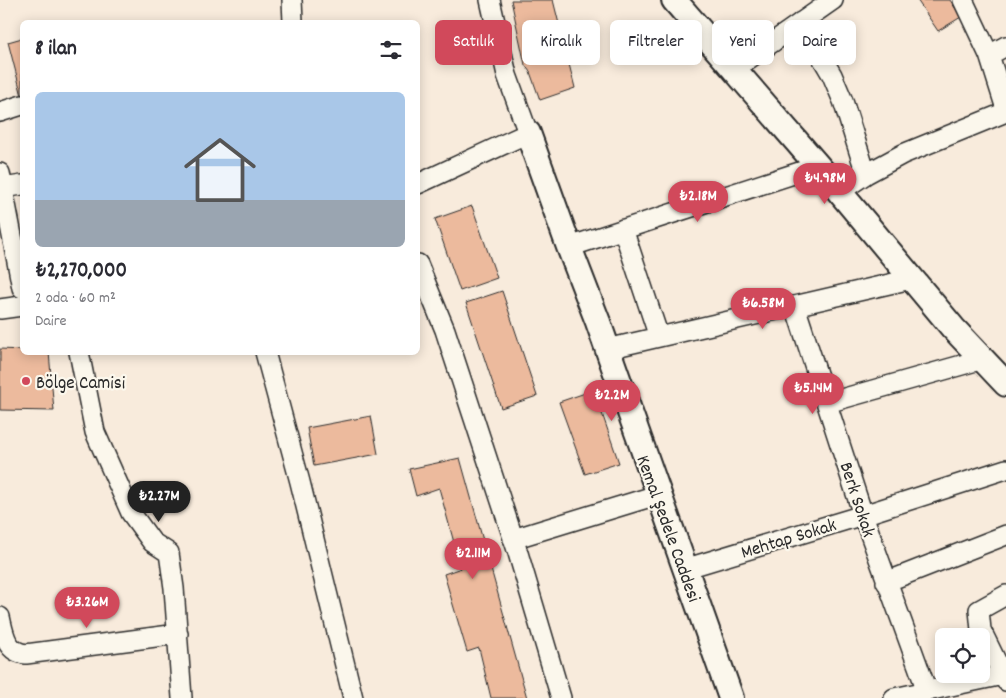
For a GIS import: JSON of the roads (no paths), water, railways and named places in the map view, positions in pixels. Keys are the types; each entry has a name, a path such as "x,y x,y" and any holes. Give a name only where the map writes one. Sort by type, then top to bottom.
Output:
{"street":[{"path":"292,0 293,20"},
{"path":"420,183 528,133 507,75 490,0"},
{"path":"674,0 818,166 953,328 1006,384"},
{"path":"839,192 902,154 1006,110 989,55 963,0"},
{"path":"805,20 829,1"},
{"path":"733,70 784,35"},
{"path":"989,55 1006,46"},
{"path":"826,65 843,101 866,174"},
{"path":"0,112 20,106"},
{"name":"Kemal Şedele Caddesi","path":"528,133 607,349 730,698"},
{"path":"569,247 818,166"},
{"path":"20,184 2,180 20,277"},
{"path":"623,229 660,337"},
{"path":"420,269 445,330 513,539 561,698"},
{"path":"607,349 911,279"},
{"path":"0,309 20,306"},
{"name":"Berk Sokak","path":"795,306 863,515 927,691"},
{"path":"80,355 95,432 131,513 152,542 169,553 174,588 182,698"},
{"path":"266,355 353,698"},
{"path":"827,403 983,359"},
{"name":"Mehtap Sokak","path":"684,568 863,515 1006,469"},
{"path":"513,539 658,495"},
{"path":"886,582 1006,535"},
{"path":"894,698 1004,678 981,630 979,610 1006,595"},
{"path":"0,617 5,639 9,646 14,651 26,654 178,634"}],"place":[{"name":"Bölge Camisi","path":"26,381"}]}
